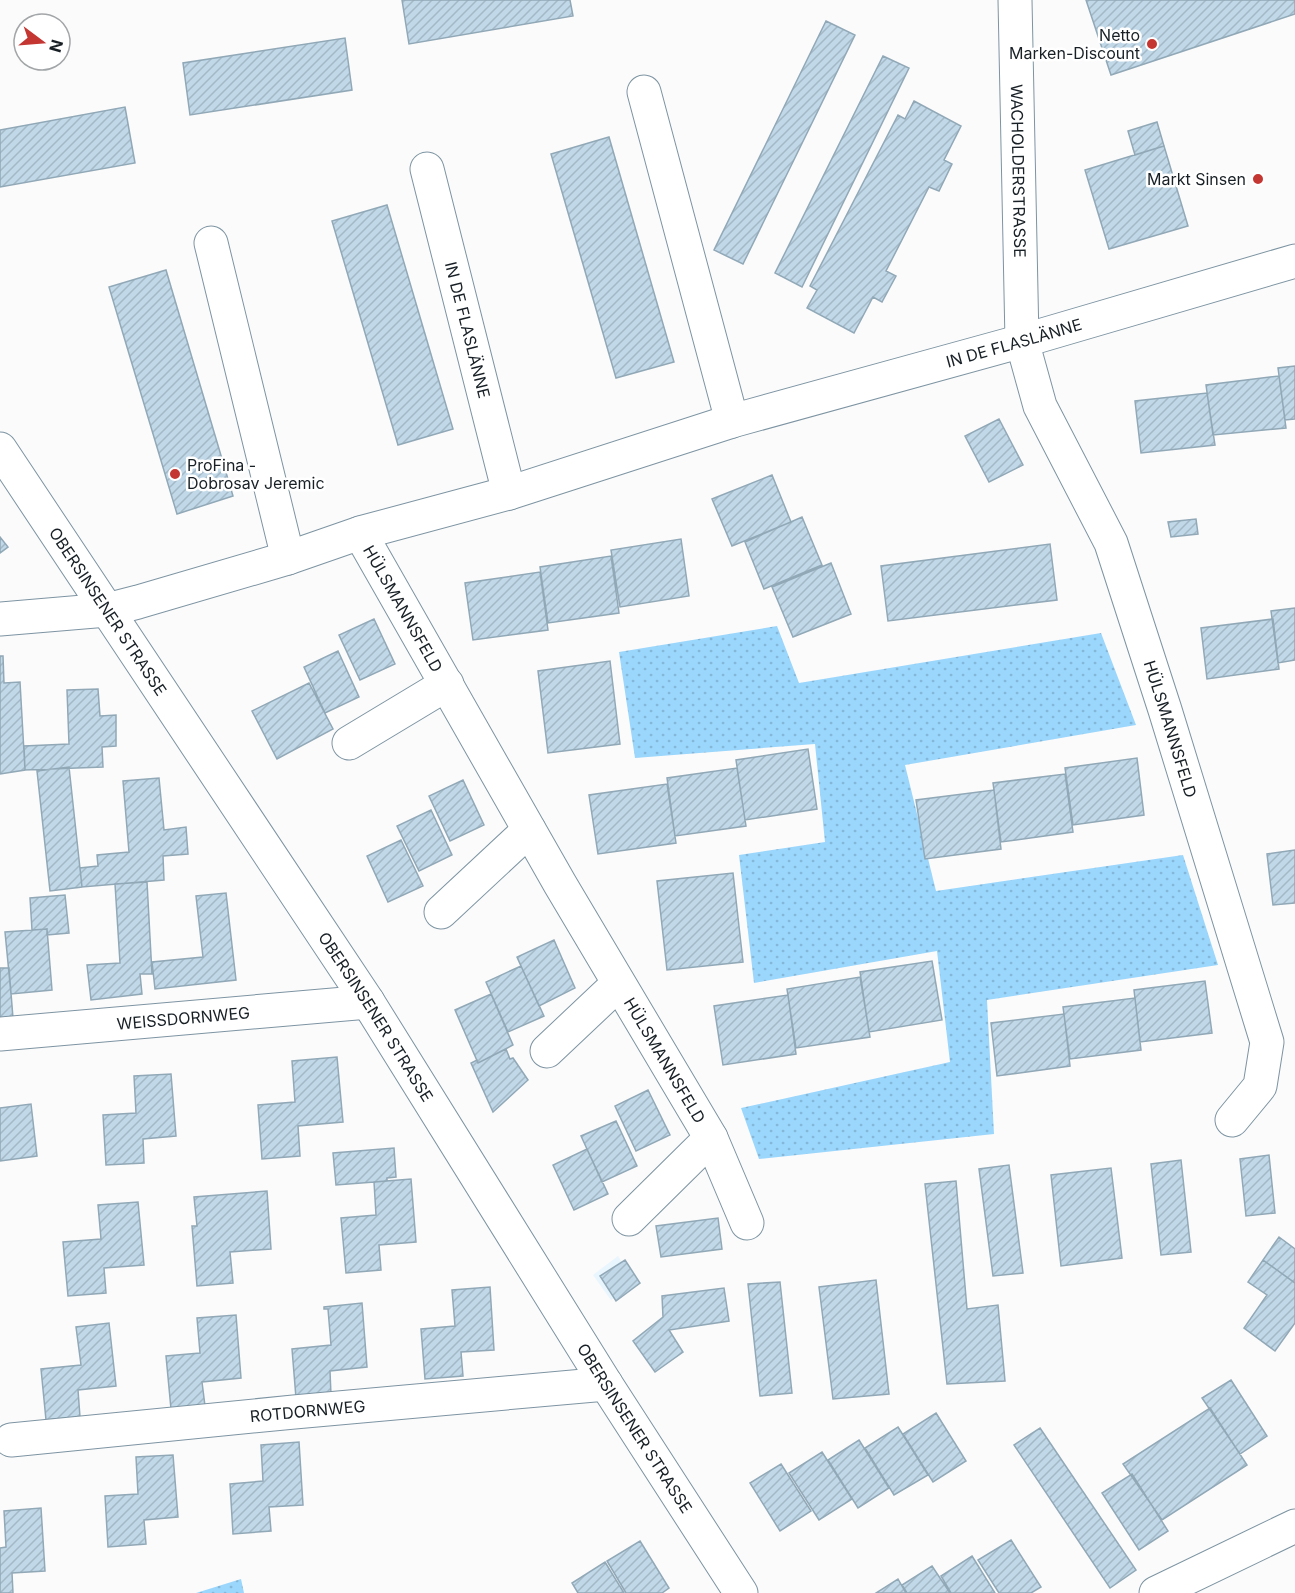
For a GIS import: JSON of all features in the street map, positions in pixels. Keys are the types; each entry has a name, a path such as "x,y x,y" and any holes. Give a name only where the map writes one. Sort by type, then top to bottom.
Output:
{"street":[{"name":"WACHOLDERSTRASSE","path":"1015,0 1022,341"},
{"path":"644,92 732,421"},
{"name":"IN DE FLASLÄNNE","path":"427,169 509,493"},
{"path":"211,243 288,558"},
{"name":"IN DE FLASLÄNNE","path":"106,610 288,558 360,533 509,493 732,421 1022,341 1295,261"},
{"name":"HÜLSMANNSFELD","path":"1022,341 1040,406 1110,543 1166,710 1267,1042 1260,1086 1232,1120"},
{"name":"OBERSINSENER STRASSE","path":"0,449 369,1002 606,1384 741,1593"},
{"name":"HÜLSMANNSFELD","path":"360,533 618,984 711,1138 747,1223"},
{"path":"0,619 106,610"},
{"name":"HÜLSMANNSFELD","path":"350,743 447,684"},
{"path":"441,912 529,830"},
{"name":"HÜLSMANNSFELD","path":"547,1051 618,984"},
{"name":"WEISSDORNWEG","path":"0,1034 369,1002"},
{"name":"HÜLSMANNSFELD","path":"629,1219 711,1138"},
{"name":"ROTDORNWEG","path":"11,1440 606,1384"},
{"path":"1156,1593 1295,1526"}],"shaded area":[{"path":"777,626 799,683 1101,633 1136,725 905,765 936,891 1183,855 1218,965 987,1000 994,1134 759,1159 741,1108 950,1062 937,951 754,983 739,855 825,842 815,744 635,758 619,652"},
{"path":"618,1256 634,1282 611,1300 593,1275"},
{"path":"241,1579 244,1593 196,1593"}],"building":[{"path":"402,0 570,0 573,16 409,44"},
{"name":"Netto Marken-Discount","path":"1086,0 1295,0 1295,14 1111,75"},
{"path":"826,21 855,35 743,264 714,250"},
{"path":"345,38 352,90 190,115 183,63"},
{"path":"883,56 909,68 802,287 775,273"},
{"path":"914,101 961,126 944,160 952,164 939,191 929,187 886,271 896,276 882,302 873,297 854,333 807,308 817,290 810,286 898,115 905,119"},
{"path":"125,107 135,163 0,187 0,130"},
{"path":"1157,122 1164,146 1135,155 1128,131"},
{"path":"609,137 674,362 616,378 551,154"},
{"path":"1164,146 1188,226 1109,249 1085,170"},
{"path":"387,205 453,429 398,445 332,221"},
{"path":"166,270 233,496 177,514 109,287"},
{"path":"1295,366 1295,419 1285,420 1278,368"},
{"path":"1279,376 1286,428 1213,435 1206,385"},
{"path":"1207,393 1215,445 1141,453 1135,401"},
{"path":"999,419 1023,465 989,482 965,436"},
{"path":"772,475 791,522 732,546 712,499"},
{"path":"802,517 822,565 764,589 745,542"},
{"path":"1196,519 1198,534 1171,537 1168,522"},
{"path":"0,537 8,547 0,553"},
{"path":"681,539 689,596 620,607 611,550"},
{"path":"1050,544 1057,600 888,621 881,566"},
{"path":"611,556 619,613 548,623 540,567"},
{"path":"831,563 851,614 793,637 772,587"},
{"path":"540,572 548,630 473,640 465,583"},
{"path":"1295,608 1295,660 1278,663 1271,611"},
{"path":"374,619 395,664 360,680 339,635"},
{"path":"1273,619 1279,669 1207,679 1201,628"},
{"path":"338,651 359,697 325,713 304,667"},
{"path":"0,656 3,656 4,683 20,682 25,770 0,774"},
{"path":"610,661 620,744 548,753 538,671"},
{"path":"309,683 333,729 277,759 252,711"},
{"path":"98,689 100,716 116,715 116,746 102,747 103,767 25,770 24,746 69,744 67,690"},
{"path":"808,749 817,809 745,820 736,760"},
{"path":"1137,758 1144,815 1073,825 1065,768"},
{"path":"69,767 82,887 50,891 37,771"},
{"path":"737,768 746,826 675,836 667,778"},
{"path":"1065,774 1073,832 1001,842 993,783"},
{"path":"159,778 164,830 186,827 188,854 163,856 164,880 82,887 80,868 98,866 97,855 129,852 123,781"},
{"path":"463,780 484,825 450,841 429,796"},
{"path":"667,784 676,843 598,854 589,795"},
{"path":"994,790 1001,849 925,859 916,800"},
{"path":"431,810 452,855 419,871 397,826"},
{"path":"401,840 423,886 388,902 367,856"},
{"path":"1295,850 1295,903 1273,905 1267,854"},
{"path":"733,873 743,962 667,970 657,881"},
{"path":"147,882 152,974 140,974 142,994 91,1000 87,965 120,963 115,884"},
{"path":"226,893 236,980 155,989 152,962 203,957 196,896"},
{"path":"65,895 69,933 47,935 47,929 32,930 30,898"},
{"path":"47,929 52,990 11,994 5,932"},
{"path":"554,940 575,988 539,1006 517,957"},
{"path":"932,961 942,1020 869,1032 860,972"},
{"path":"521,966 544,1016 508,1032 486,982"},
{"path":"0,968 9,968 13,1018 0,1019"},
{"path":"860,977 870,1037 796,1048 787,989"},
{"path":"1205,981 1212,1033 1140,1042 1134,990"},
{"path":"491,994 513,1045 478,1063 455,1010"},
{"path":"788,995 796,1054 723,1065 714,1006"},
{"path":"1135,998 1141,1050 1070,1059 1063,1007"},
{"path":"1064,1014 1070,1066 997,1076 991,1023"},
{"path":"506,1049 510,1059 513,1058 528,1080 493,1112 471,1063 477,1060 478,1063"},
{"path":"337,1057 343,1122 298,1126 300,1156 262,1159 258,1105 295,1102 292,1061"},
{"path":"171,1074 176,1136 143,1139 144,1163 106,1165 103,1115 136,1113 134,1076"},
{"path":"648,1090 670,1135 636,1151 615,1106"},
{"path":"31,1104 37,1156 0,1161 0,1108"},
{"path":"616,1121 637,1166 602,1182 581,1136"},
{"path":"394,1148 396,1177 387,1178 387,1181 336,1185 333,1153"},
{"path":"587,1149 608,1194 574,1210 553,1165"},
{"path":"1269,1155 1275,1213 1246,1216 1240,1159"},
{"path":"1181,1160 1191,1252 1161,1255 1151,1164"},
{"path":"1009,1165 1023,1273 993,1276 979,1169"},
{"path":"1111,1168 1122,1258 1061,1266 1051,1175"},
{"path":"411,1179 416,1242 379,1245 381,1270 346,1273 341,1218 376,1215 374,1182"},
{"path":"956,1181 967,1309 998,1305 1005,1381 947,1384 925,1184"},
{"path":"267,1191 271,1249 230,1252 233,1283 197,1286 192,1226 197,1226 194,1197"},
{"path":"138,1202 144,1265 104,1268 106,1293 68,1296 63,1242 101,1239 98,1205"},
{"path":"718,1218 722,1249 661,1257 656,1226"},
{"path":"1279,1237 1295,1249 1295,1283 1263,1260"},
{"path":"625,1260 640,1283 616,1301 600,1276"},
{"path":"1263,1260 1295,1283 1295,1323 1275,1351 1244,1328 1267,1295 1248,1282"},
{"path":"876,1280 889,1394 833,1399 819,1287"},
{"path":"780,1282 792,1393 760,1396 748,1284"},
{"path":"490,1287 494,1350 461,1352 463,1376 425,1379 421,1329 455,1326 452,1290"},
{"path":"724,1288 729,1321 669,1330 683,1352 655,1372 633,1341 663,1317 662,1296"},
{"path":"362,1303 367,1367 330,1371 331,1395 296,1398 292,1349 331,1345 328,1309 324,1307"},
{"path":"236,1315 241,1378 202,1382 205,1406 171,1409 166,1356 200,1353 197,1318"},
{"path":"109,1323 116,1386 78,1390 80,1417 46,1420 41,1369 81,1365 76,1327"},
{"path":"1231,1380 1267,1436 1240,1454 1202,1398"},
{"path":"1210,1408 1247,1465 1162,1520 1123,1464"},
{"path":"936,1413 966,1461 933,1482 903,1434"},
{"path":"898,1427 928,1475 894,1495 865,1448"},
{"path":"1040,1428 1136,1570 1110,1588 1014,1445"},
{"path":"859,1440 889,1488 858,1508 828,1460"},
{"path":"299,1442 303,1505 269,1507 271,1531 233,1534 230,1484 263,1481 261,1445"},
{"path":"822,1452 852,1499 819,1520 789,1473"},
{"path":"173,1455 178,1517 144,1520 146,1544 108,1547 105,1496 138,1494 136,1457"},
{"path":"781,1464 811,1511 780,1531 750,1483"},
{"path":"1132,1474 1168,1531 1139,1550 1102,1493"},
{"path":"41,1508 45,1571 12,1573 13,1593 0,1593 0,1548 6,1547 4,1511"},
{"path":"1011,1540 1041,1587 1031,1593 999,1593 978,1560"},
{"path":"640,1541 669,1588 662,1593 626,1593 607,1561"},
{"path":"972,1556 995,1593 951,1593 941,1576"},
{"path":"605,1562 624,1593 578,1593 572,1583"},
{"path":"932,1566 950,1593 907,1593 902,1585"},
{"path":"898,1579 906,1593 876,1593"}],"place":[{"name":"Netto Marken-Discount","path":"1152,44"},
{"name":"Markt Sinsen","path":"1258,179"},
{"name":"ProFina - Dobrosav Jeremic","path":"175,474"}]}
